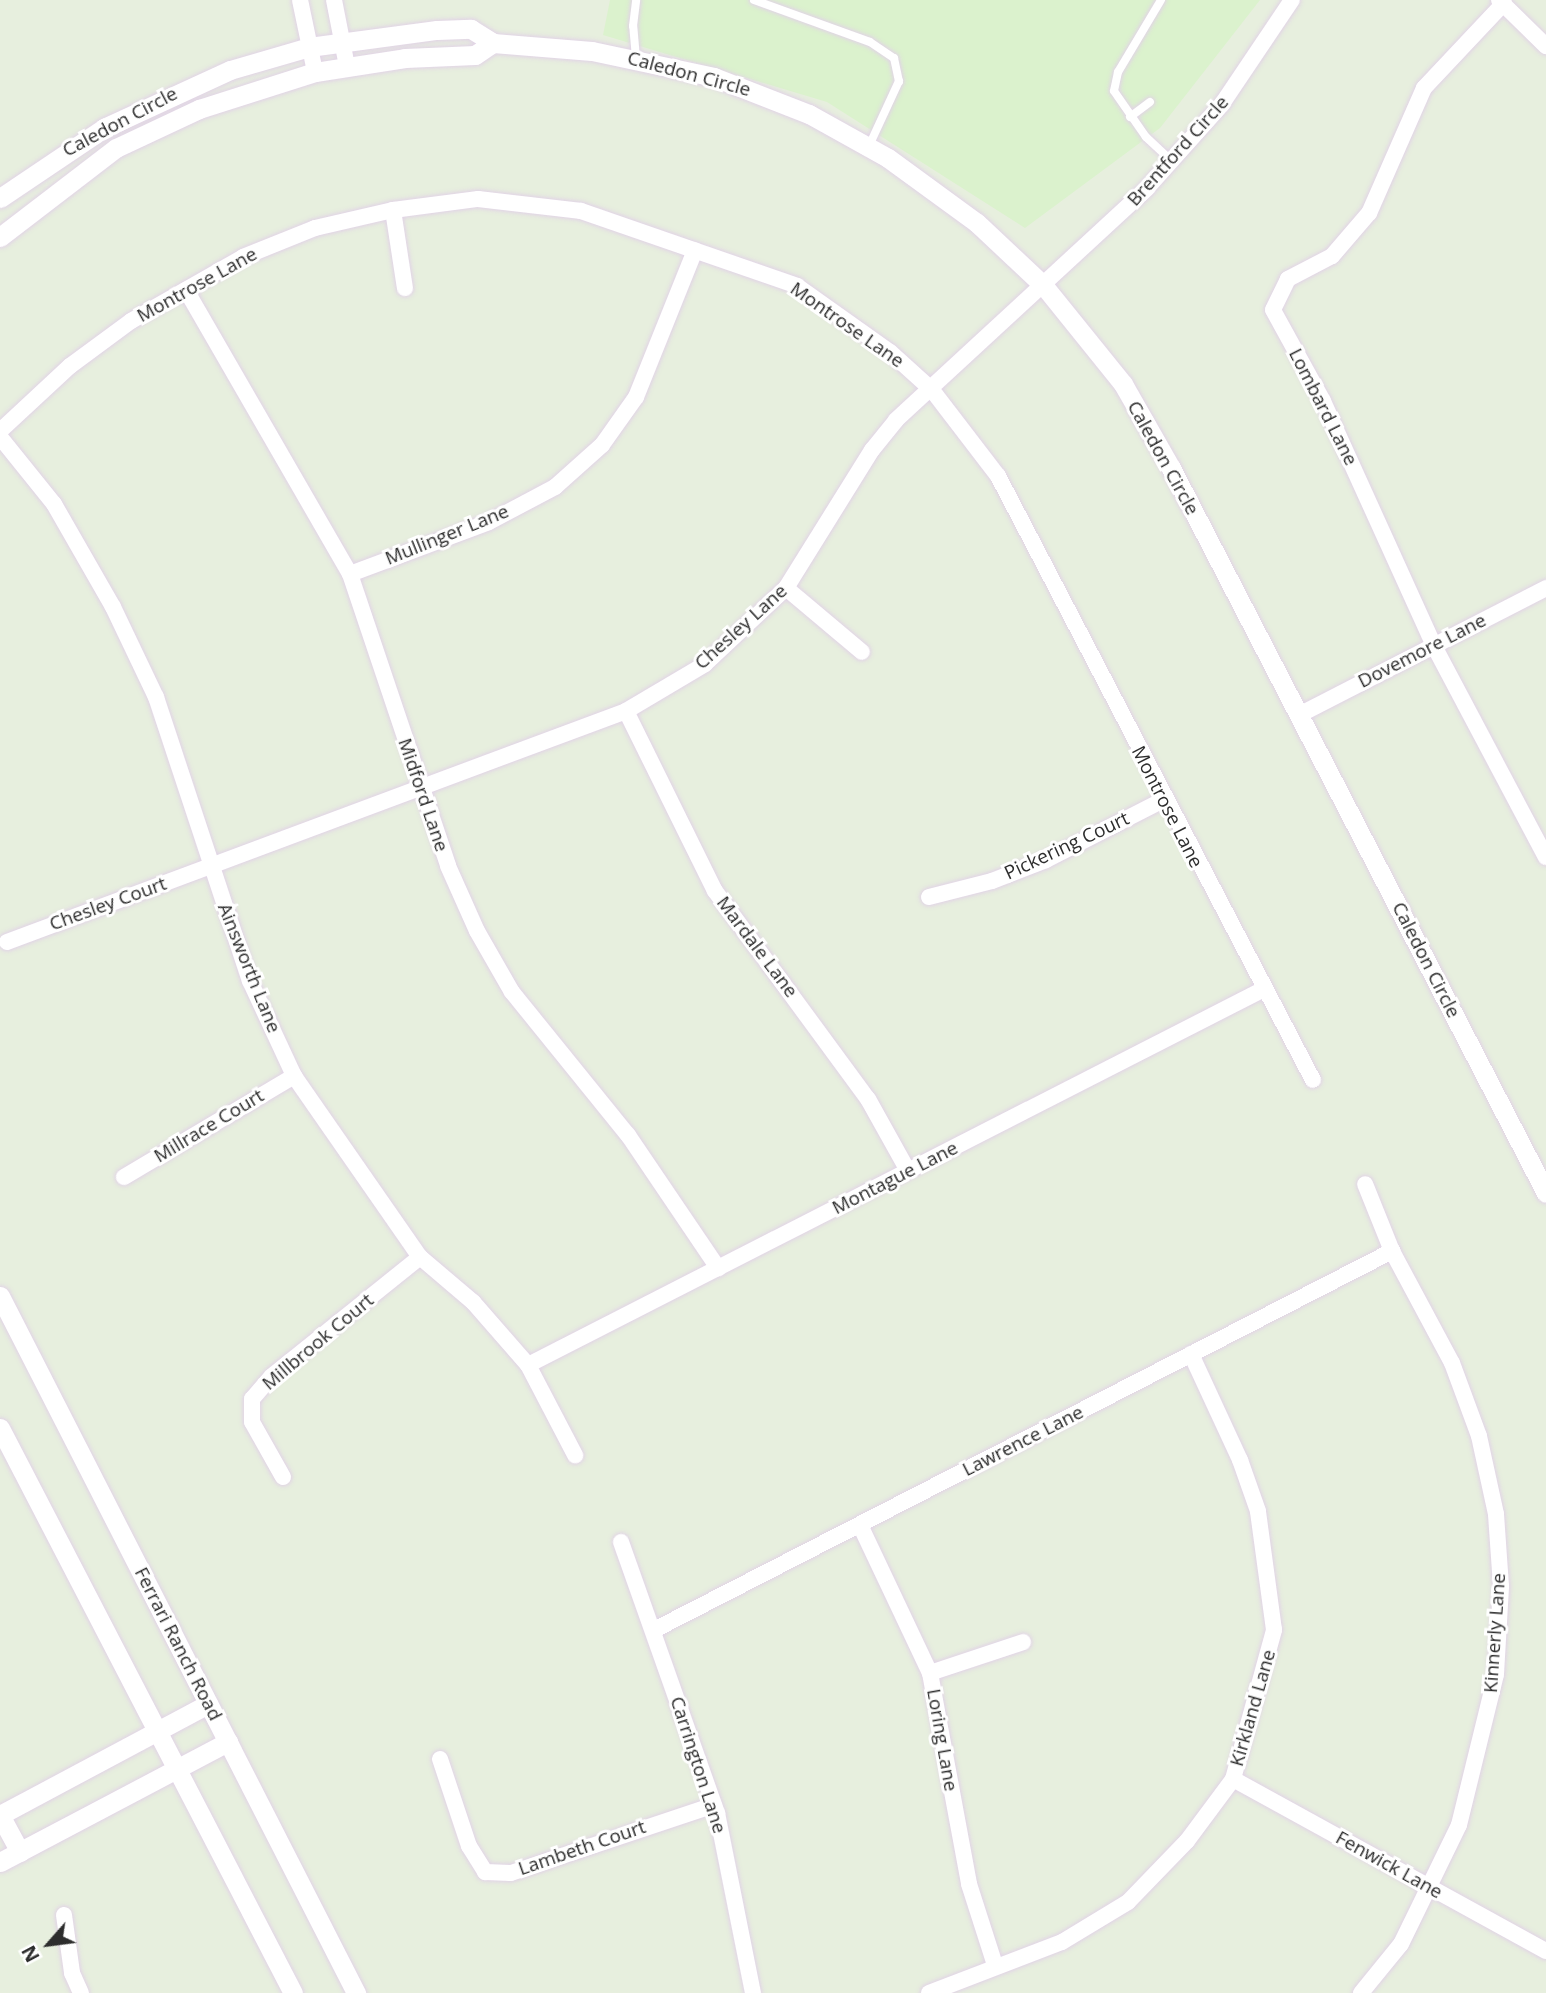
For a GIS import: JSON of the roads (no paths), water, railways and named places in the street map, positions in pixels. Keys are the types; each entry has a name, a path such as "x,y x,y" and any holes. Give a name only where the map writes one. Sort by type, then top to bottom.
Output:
{"street":[{"path":"300,0 315,72"},
{"path":"334,0 347,66"},
{"name":"Brentford Circle","path":"1044,286 1172,161 1250,66 1292,0"},
{"path":"1502,1 1546,46"},
{"name":"Lombard Lane","path":"1502,1 1424,88 1369,213 1332,256 1289,279 1273,310 1323,401 1433,644 1546,856"},
{"name":"Caledon Circle","path":"0,198 63,152 145,107 230,70 309,47 342,41 471,29 493,43 636,58 762,93 869,146 947,199 1044,286 1099,350 1144,419 1546,1193"},
{"name":"Caledon Circle","path":"0,237 116,148 199,109 315,72 347,66 475,55 493,43"},
{"name":"Montrose Lane","path":"0,431 70,366 131,321 243,257 315,228 393,209 478,199 581,211 797,286 890,352 932,390 998,476 1163,800 1312,1080"},
{"path":"393,209 405,288"},
{"name":"Mullinger Lane","path":"349,574 489,522 555,487 602,444 636,397 695,250"},
{"name":"Chesley Lane","path":"210,867 419,786 626,711 705,664 786,589 872,450 896,420 1044,286"},
{"name":"Midford Lane","path":"186,290 349,574 447,866 512,992 628,1135 718,1268"},
{"name":"Ainsworth Lane","path":"0,437 54,504 113,607 156,697 210,867 250,981 294,1076 420,1257 473,1302 528,1366 575,1455"},
{"name":"Dovemore Lane","path":"1298,715 1546,588"},
{"path":"786,589 862,652"},
{"name":"Mardale Lane","path":"626,711 715,891 868,1099 908,1171"},
{"name":"Pickering Court","path":"929,897 992,881 1046,860 1163,800"},
{"name":"Chesley Court","path":"7,942 210,867"},
{"name":"Montague Lane","path":"528,1366 1262,990"},
{"name":"Millrace Court","path":"124,1177 294,1076"},
{"name":"Kinnerly Lane","path":"1361,1993 1401,1944 1432,1888 1460,1825 1479,1755 1496,1674 1501,1586 1496,1514 1479,1436 1452,1363 1391,1251 1365,1184"},
{"name":"Lawrence Lane","path":"654,1630 1391,1251"},
{"name":"Millbrook Court","path":"283,1477 252,1422 252,1399 272,1376 420,1257"},
{"name":"Ferrari Ranch Road","path":"0,1296 356,1993"},
{"name":"Kirkland Lane","path":"929,1993 995,1965 1062,1942 1128,1902 1187,1840 1233,1779 1274,1630 1258,1511 1240,1460 1191,1354"},
{"path":"0,1428 175,1771 293,1993"},
{"name":"Loring Lane","path":"860,1525 930,1673 969,1884 995,1965"},
{"name":"Carrington Lane","path":"621,1542 714,1805 753,1993"},
{"path":"930,1673 1023,1642"},
{"path":"20,1852 0,1815 208,1704"},
{"path":"0,1862 228,1742"},
{"name":"Lambeth Court","path":"440,1759 469,1846 485,1872 511,1873 714,1805"},
{"name":"Fenwick Lane","path":"1233,1779 1546,1951"},
{"path":"64,1915 72,1973 81,1993"}],"lane":[{"path":"636,0 633,26 636,58"},
{"path":"754,0 870,42 894,58 899,81 869,146"},
{"path":"1161,0 1118,72 1114,91 1130,117 1172,161"},
{"path":"1130,117 1150,102"}]}
